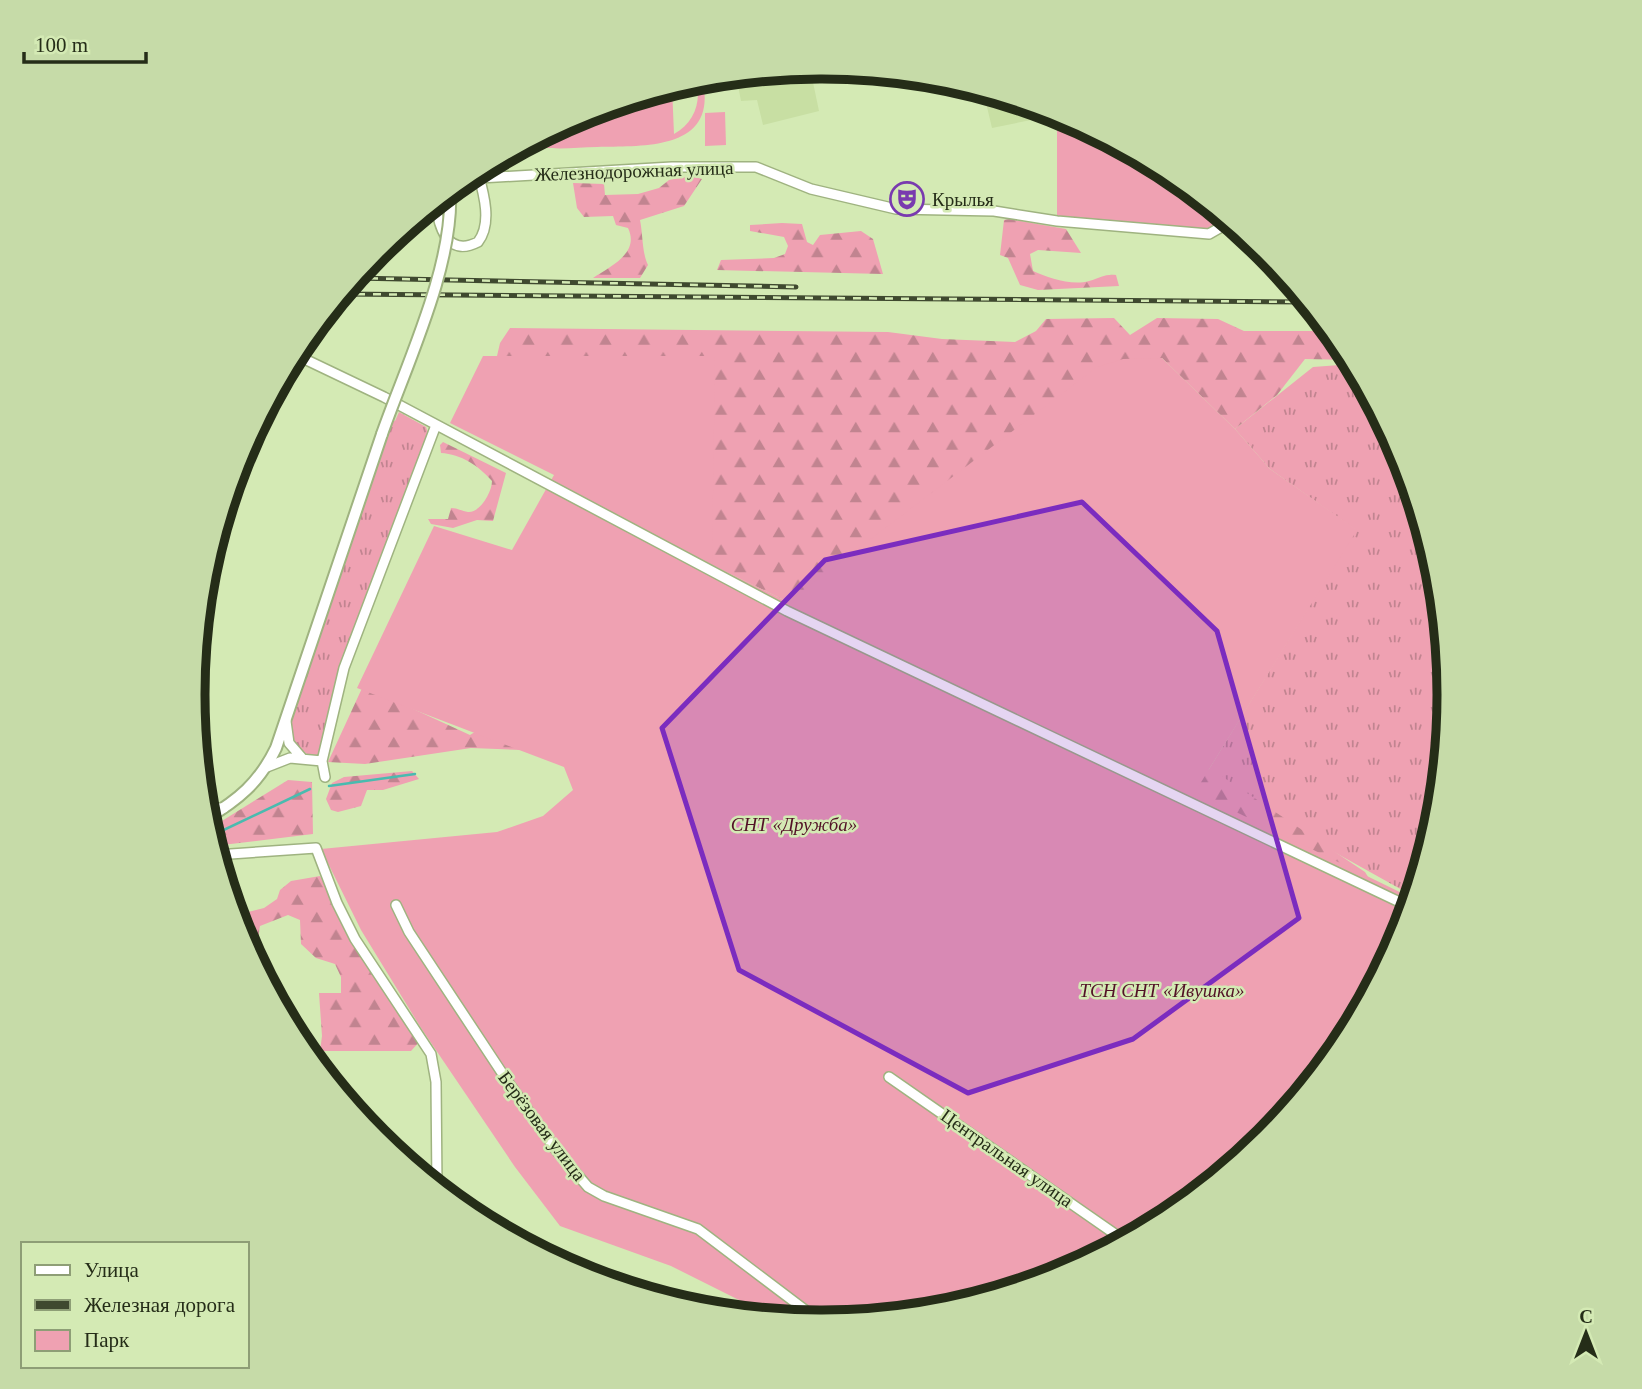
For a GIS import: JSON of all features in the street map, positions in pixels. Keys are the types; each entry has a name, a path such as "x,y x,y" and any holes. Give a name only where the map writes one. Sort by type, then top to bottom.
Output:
{"main road":[{"path":"217,814 250,789 267,767 286,721 382,434 442,266 449,228 450,203"}],"street":[{"name":"Железнодорожная улица","path":"494,173 756,167 811,189 896,209 994,211 1158,230 1215,233 1222,228"},
{"path":"438,213 445,238 458,245 474,244 484,234 485,227 480,182"},
{"path":"305,359 436,425 787,611 1400,902"},
{"path":"326,777 322,761 344,668 436,425"},
{"path":"286,721 289,743 302,758"},
{"path":"267,767 282,760 302,758 322,761"},
{"path":"216,808 226,808"},
{"path":"226,854 316,848 332,894 355,939 432,1054 436,1082 436,1175"},
{"name":"Берёзовая улица","path":"396,905 409,932 508,1082 556,1150 588,1187 604,1196 698,1229 805,1310"},
{"name":"Центральная улица","path":"889,1077 1116,1235"}],"highlighted area":[{"path":"1082,502 1217,631 1299,918 1133,1039 968,1093 739,970 662,728 825,560"}],"shaded area":[{"path":"812,79 819,111 763,125 757,100 741,101 738,85"},
{"path":"986,102 1036,118 1036,119 992,128"}],"green space":[{"path":"704,91 705,102 700,119 689,132 674,140 636,146 540,147 623,111 672,98 674,134 691,118 698,92"},
{"path":"725,112 726,145 705,146 705,113"},
{"path":"1057,126 1129,161 1196,206 1222,228 1215,233 1057,221"},
{"path":"691,176 702,179 684,206 640,220 648,265 640,278 593,278 622,258 630,245 631,237 628,228 616,225 613,216 584,217 577,208 573,183 604,184 605,195 638,194 659,188 669,180"},
{"path":"1004,220 1066,229 1081,253 1038,250 1030,254 1033,271 1053,279 1075,283 1116,275 1119,286 1038,290 1020,285 1008,258 1000,255"},
{"path":"802,224 807,242 813,245 820,235 861,231 873,239 883,274 717,270 721,260 774,258 785,254 788,246 784,237 750,231 750,225"},
{"path":"1114,318 1130,335 1157,318 1218,319 1244,331 1318,331 1338,360 1305,359 1277,395 1235,429 1162,358 788,602 712,565 497,356 500,343 510,328 888,332 942,339 1015,342 1036,331 1046,319"},
{"path":"483,356 715,356 712,565 788,602 1097,367 1123,359 1162,358 1235,429 1270,469 1357,530 1195,792 1403,894 1373,967 1333,1037 1310,1069 1256,1130 1227,1157 1196,1183 1129,1228 1093,1247 1019,1278 941,1298 861,1309 781,1309 750,1306 671,1266 560,1226 515,1167 421,1028 361,930 321,849 497,832 543,816 573,790 564,767 357,688 434,526 512,550 554,475 450,423"},
{"path":"1341,365 1373,422 1404,497 1425,574 1435,654 1435,735 1425,815 1404,891 1203,779 1356,530 1270,469 1235,429 1313,367"},
{"path":"399,412 426,427 429,436 341,667 321,757 307,754 296,745 291,730 292,718 392,420 395,421"},
{"path":"443,442 506,473 493,521 477,520 453,528 431,524 428,519 448,519 451,508 468,512 477,509 488,496 492,481 469,462 441,453 440,445"},
{"path":"363,686 470,735 481,728 548,751 471,748 365,764 328,762"},
{"path":"1195,764 1220,775 1365,872 1370,880 1170,786"},
{"path":"412,771 419,779 383,790 367,790 361,806 338,812 331,810 326,799 332,783 344,777"},
{"path":"288,780 312,782 313,834 224,845 219,823"},
{"path":"320,876 382,988 420,1041 411,1051 320,1051 322,1036 319,993 341,993 341,977 335,964 316,958 301,944 300,920 288,915 260,926 260,947 246,913 264,908 277,899 280,890 291,881"}],"waterway":[{"path":"329,786 415,774"},
{"path":"221,831 310,789"}],"railway":[{"path":"368,278 796,287"},
{"path":"354,294 1295,302"}],"place":[{"name":"Крылья","path":"907,199"}],"park label":[{"name":"СНТ «Дружба»","path":"794,824"},
{"name":"ТСН СНТ «Ивушка»","path":"1162,990"}]}
